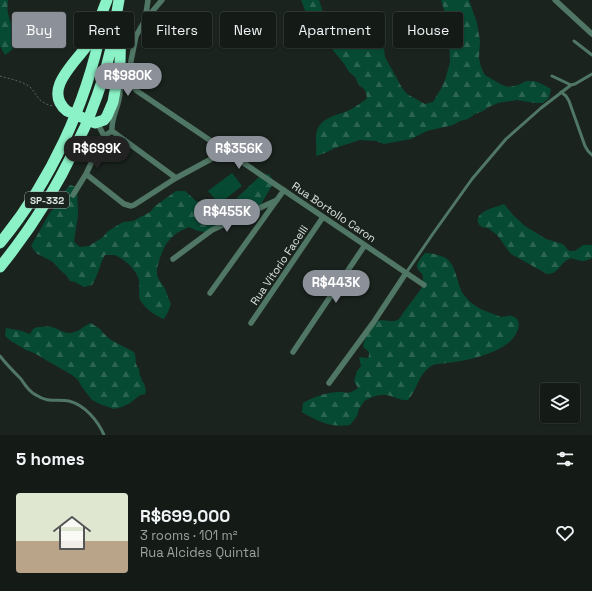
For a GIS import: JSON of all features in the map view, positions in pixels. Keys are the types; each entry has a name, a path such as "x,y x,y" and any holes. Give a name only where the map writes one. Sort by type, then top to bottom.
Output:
{"highway":[{"name":"SP-332","path":"0,243 13,227 42,183 73,122 97,50 107,0"},
{"path":"107,0 89,43 67,70 60,84 58,93 58,99 63,108 90,125 104,120 113,102 120,63 122,0"},
{"name":"SP-332","path":"0,267 44,206 90,125 91,112 111,48 119,0"}],"street":[{"path":"146,12 148,0"},
{"path":"152,12 162,0"},
{"path":"555,0 592,34"},
{"name":"Rua Bortollo Caron","path":"142,25 134,42 128,76 129,81 137,91 424,286"},
{"path":"120,63 120,98 113,116 111,125 112,131 176,178"},
{"path":"90,125 98,126 104,136"},
{"path":"73,195 86,174 104,136 112,131"},
{"path":"86,174 127,206 134,205 176,178 226,151"},
{"path":"210,293 284,190"},
{"path":"173,259 212,230 277,200"},
{"name":"Rua Vitorio Facelli","path":"251,323 323,217"},
{"path":"293,352 365,245"},
{"path":"329,384 373,323 406,273"}],"lane":[{"path":"574,41 592,54"},
{"path":"406,273 472,179 506,139 561,92 592,74"},
{"path":"552,76 571,85"},
{"path":"561,92 569,100 585,146 592,155"},
{"path":"0,356 34,395 43,399 53,401 69,401 77,404 96,421 104,435"}],"path":[{"path":"0,76 29,86 47,105 63,108"}],"green space":[{"path":"0,0 8,0 9,18 12,26 13,48 5,55 0,46"},
{"path":"301,0 319,0 323,12 306,12"},
{"path":"441,0 469,0 477,23 480,41 479,58 485,75 502,85 509,87 526,81 534,81 551,89 549,98 543,103 517,100 498,103 468,119 453,125 427,131 411,139 384,144 376,141 360,140 316,156 316,133 319,126 325,120 351,109 367,98 365,90 359,85 355,77 349,72 332,49 384,48 385,57 402,88 407,94 425,104 433,102 446,77 450,62 449,48 463,48 463,12 445,12"},
{"path":"232,173 242,186 219,204 208,191"},
{"path":"269,174 274,182 256,213 206,232 198,231 189,227 178,232 167,243 157,267 159,280 165,289 171,304 164,319 147,309 142,303 139,298 138,277 130,265 122,259 114,255 105,255 92,285 84,287 70,281 53,262 36,253 31,246 49,214 70,185 77,187 78,215 74,242 80,247 89,246 103,237 108,231 123,222 133,221 150,212 155,206 176,191 185,191 196,201 205,206 222,207 237,198 260,176"},
{"path":"504,204 525,226 546,239 563,244 570,251 575,251 583,245 592,245 592,258 585,261 569,259 553,273 547,274 511,254 497,235 488,228 481,226 478,222 478,218 483,212"},
{"path":"425,253 441,256 450,263 456,273 464,295 476,306 501,317 512,316 516,318 519,325 514,337 508,343 495,351 479,357 432,366 426,370 420,378 414,392 408,400 383,395 366,399 359,409 357,416 350,425 331,425 314,419 302,412 303,403 311,399 324,394 337,392 346,393 358,388 354,381 357,371 361,366 359,358 367,358 369,356 369,352 363,347 365,340 372,327 378,321 392,321 399,319 421,289 423,278 417,264"},
{"path":"91,323 100,329 111,340 134,352 140,372 139,374 144,384 146,394 140,395 130,403 114,409 100,404 92,400 78,380 72,375 26,350 5,336 6,328 30,334 33,329 38,327 47,327 69,333 75,332"}]}
